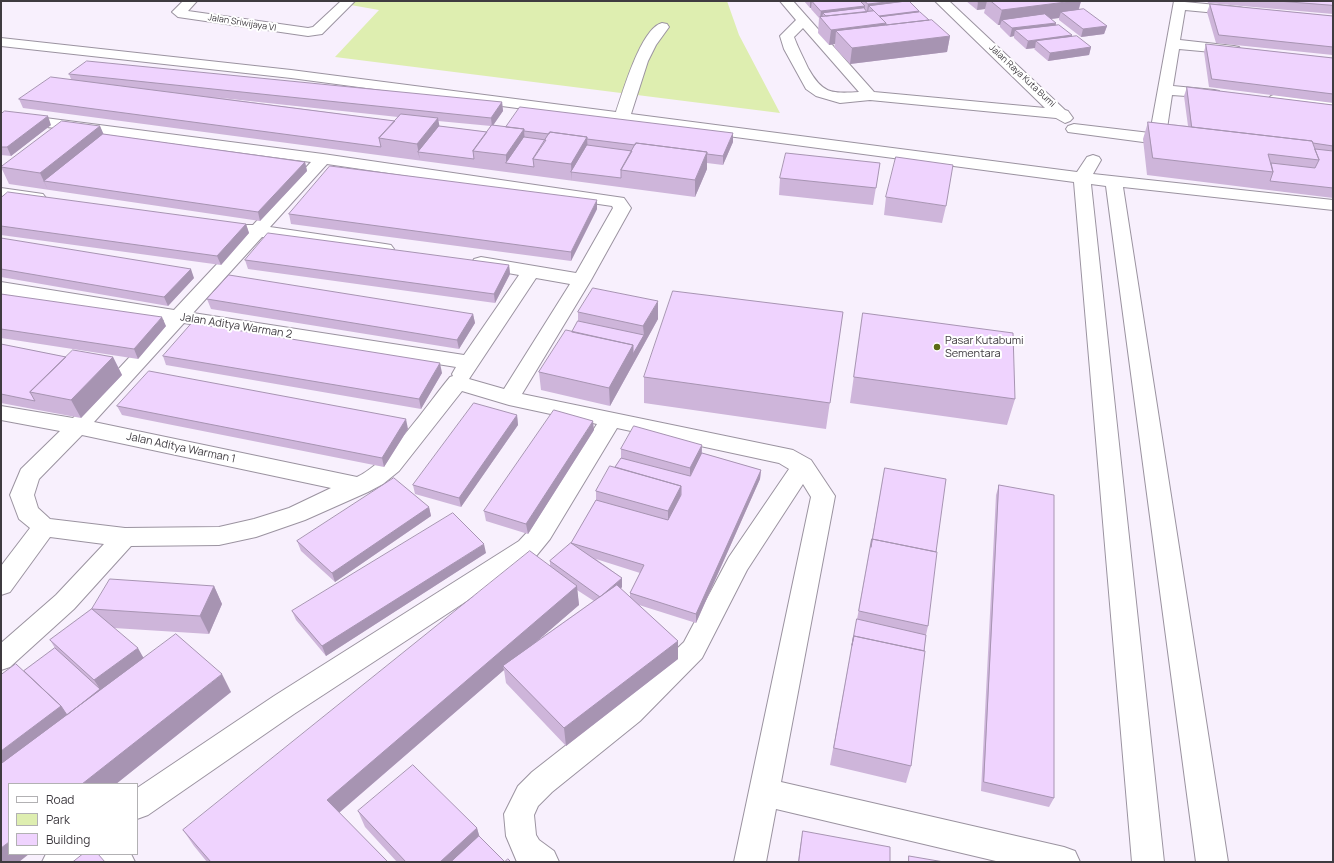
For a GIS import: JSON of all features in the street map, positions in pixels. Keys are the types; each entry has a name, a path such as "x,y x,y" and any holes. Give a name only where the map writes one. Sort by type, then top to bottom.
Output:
{"street":[{"name":"Jalan Sriwijaya VI","path":"186,5 179,12 183,14 308,32 317,31 349,1"},
{"path":"786,1 870,96"},
{"name":"Jalan Raya Kuta Bumi","path":"941,1 1063,114 1083,151 1114,181"},
{"path":"1157,139 1180,3 1249,12"},
{"path":"803,21 788,36 790,49 812,86 821,93 840,98 870,96 1063,114"},
{"path":"622,117 641,61 650,44 662,27"},
{"path":"1,42 291,74 622,117 1083,151 1157,139 1188,142"},
{"path":"1174,44 1245,51"},
{"path":"1166,90 1230,95"},
{"path":"1262,98 1333,104"},
{"path":"8,118 323,159 618,202 622,208 582,280 509,398"},
{"path":"40,139 59,125"},
{"path":"1083,151 1148,862"},
{"path":"323,159 179,317 29,475 22,495 27,513 44,527 125,537 219,536 256,528 298,514 360,486 375,478 391,465 471,363 531,271"},
{"path":"1212,862 1114,181 1333,205"},
{"path":"1,193 56,201"},
{"path":"234,227 398,251"},
{"path":"461,260 582,280"},
{"name":"Jalan Aditya Warman 2","path":"1,288 471,363"},
{"path":"457,382 509,398 785,456 803,466 823,496 750,862"},
{"name":"Jalan Aditya Warman 1","path":"1,413 77,426 360,486"},
{"path":"138,803 284,705 528,548 541,533 611,420"},
{"path":"544,862 528,851 521,836 519,814 528,796 542,782 630,712 693,650 738,564 803,466"},
{"path":"1,585 44,527"},
{"path":"1,659 65,602 125,537"},
{"path":"764,792 1064,862"},
{"path":"58,862 67,855"}],"green space":[{"path":"349,1 727,1 739,35 780,113 335,57 379,10 345,4"}],"building":[{"path":"812,1 860,1 865,6 821,11"},
{"path":"865,1 896,1 868,4"},
{"path":"909,1 919,11 879,16 869,6"},
{"path":"991,1 1074,1 1002,10"},
{"path":"1278,1 1333,1 1333,5"},
{"path":"1210,4 1333,16 1333,47 1219,35"},
{"path":"864,8 867,12 826,16 823,13"},
{"path":"1084,9 1107,26 1083,29 1061,12"},
{"path":"874,11 886,23 831,30 820,17"},
{"path":"920,12 929,20 886,25 880,17"},
{"path":"1045,14 1056,23 1012,28 1002,20"},
{"path":"932,20 950,36 852,48 836,31"},
{"path":"1059,25 1072,35 1028,41 1015,30"},
{"path":"1077,36 1091,47 1050,53 1036,41"},
{"path":"1206,44 1333,58 1333,94 1212,79"},
{"path":"87,61 502,102 491,118 69,74"},
{"path":"51,77 395,121 379,138 381,147 19,99"},
{"path":"1187,87 1333,105 1333,146 1313,143 1312,141 1192,127"},
{"path":"520,107 733,133 723,156 707,154 707,152 636,143 635,145 587,139 587,137 550,132 549,134 524,131 524,129 506,127"},
{"path":"5,111 48,116 7,147 1,147 1,114"},
{"path":"401,114 438,118 417,144 379,138"},
{"path":"62,121 100,126 40,173 1,167"},
{"path":"1148,122 1312,141 1319,160 1268,154 1273,172 1153,158"},
{"path":"492,125 524,129 506,155 473,151"},
{"path":"439,126 487,132 473,151 474,159 418,152"},
{"path":"550,132 587,137 571,164 533,159"},
{"path":"103,134 305,162 258,212 44,181"},
{"path":"524,137 546,140 533,159 534,167 506,163"},
{"path":"636,143 707,152 695,180 621,170"},
{"path":"587,145 632,151 621,170 621,178 571,172"},
{"path":"1315,149 1333,151 1333,188 1270,181 1273,172 1271,163 1315,168 1319,160"},
{"path":"786,153 880,163 876,188 780,178"},
{"path":"896,157 953,165 946,206 886,197"},
{"path":"330,166 597,200 571,252 289,214"},
{"path":"8,192 246,224 217,256 1,226 1,198"},
{"path":"268,233 509,265 494,294 245,260"},
{"path":"1,238 191,269 164,297 1,269"},
{"path":"229,275 473,314 457,340 207,299"},
{"path":"593,288 658,301 643,326 578,312"},
{"path":"673,291 843,312 830,403 644,377"},
{"path":"1,294 162,317 134,349 1,329"},
{"path":"863,313 1013,333 1015,399 854,377"},
{"path":"578,321 644,335 633,354 633,345 572,332"},
{"path":"192,323 440,363 419,399 163,356"},
{"path":"566,330 633,345 609,388 539,372"},
{"path":"1,344 66,357 30,392 35,401 1,394"},
{"path":"73,350 113,357 71,400 30,392"},
{"path":"149,371 406,419 382,458 117,406"},
{"path":"474,403 517,415 459,498 413,485"},
{"path":"554,410 593,421 526,524 484,511"},
{"path":"634,426 702,445 690,468 621,449"},
{"path":"702,453 761,470 696,614 630,593 644,565 571,543 596,500 668,520 681,495 681,486 615,467 621,458 690,476"},
{"path":"610,466 681,486 668,511 596,491"},
{"path":"885,468 946,479 936,552 872,539"},
{"path":"394,478 429,507 332,573 297,541"},
{"path":"999,485 1054,495 1054,798 984,782"},
{"path":"453,513 484,544 322,646 292,611"},
{"path":"872,539 937,552 928,626 859,611"},
{"path":"571,543 622,578 600,597 550,561"},
{"path":"530,551 577,586 327,800 388,862 211,862 183,830"},
{"path":"110,579 214,586 200,616 92,609"},
{"path":"617,585 678,641 564,728 503,666"},
{"path":"92,609 138,648 94,680 50,640"},
{"path":"857,619 926,635 924,651 854,636 852,645"},
{"path":"176,634 222,674 83,783 8,783 8,843 1,848 1,764"},
{"path":"854,636 925,651 911,766 834,748"},
{"path":"55,648 100,689 67,715 61,706 24,671"},
{"path":"16,664 61,706 1,751 1,675"},
{"path":"413,765 477,828 440,862 406,862 358,811"},
{"path":"803,831 890,847 890,862 799,862"},
{"path":"479,836 505,862 451,862"},
{"path":"82,855 99,855 105,862 73,862"},
{"path":"909,856 944,862 909,862"}],"place":[{"name":"Pasar Kutabumi Sementara","path":"937,347"}]}
